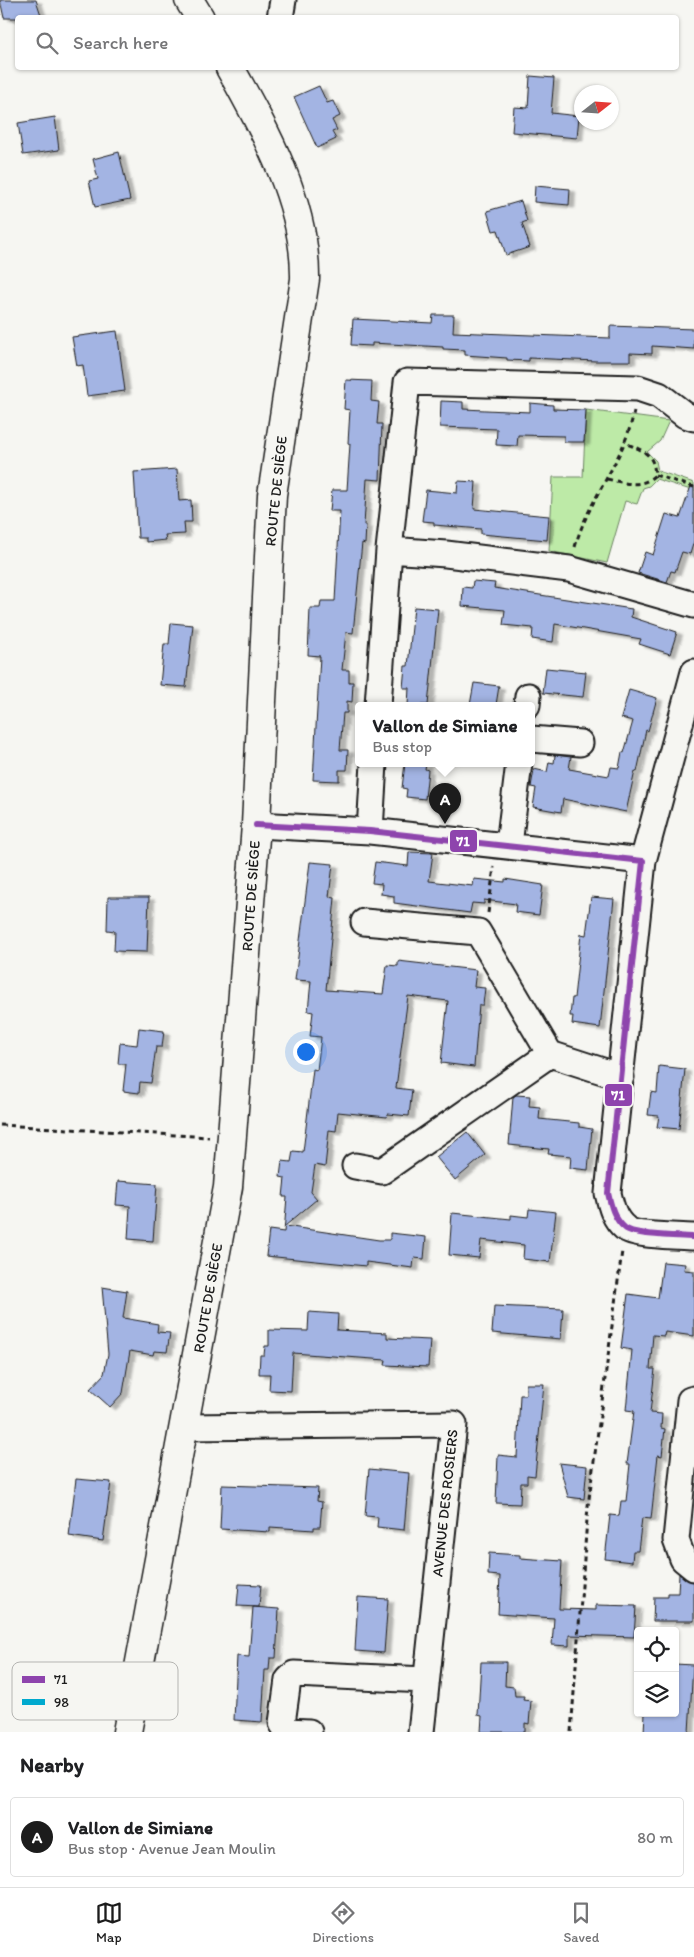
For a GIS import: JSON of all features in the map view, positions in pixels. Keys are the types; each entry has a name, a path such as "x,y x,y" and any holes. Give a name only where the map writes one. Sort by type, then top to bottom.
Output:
{"street":[{"path":"189,0 198,15"},
{"path":"280,15 283,0"},
{"name":"ROUTE DE SIÈGE","path":"140,1662 228,1187 256,825 272,495 305,280 305,257 298,220 266,134 231,70"},
{"path":"378,702 389,550 407,382 638,388 659,395 685,415 694,418"},
{"path":"389,550 446,554 569,569 694,605"},
{"path":"694,672 643,861 608,1193 613,1213 626,1229 648,1234 694,1237"},
{"path":"535,739 580,743"},
{"path":"370,831 374,767"},
{"path":"503,844 518,767"},
{"path":"256,825 370,831 503,844 643,861"},
{"path":"364,922 478,932 550,1054 621,1076"},
{"path":"355,1166 382,1171 550,1054"},
{"path":"694,1399 690,1400 676,1540 683,1559 694,1568"},
{"name":"AVENUE DES ROSIERS","path":"184,1427 454,1424 421,1732"},
{"path":"298,1731 282,1723 288,1680 294,1674 426,1680"}],"path":[{"path":"569,569 586,516 625,442 638,388"},
{"path":"625,442 648,454 655,464 656,475"},
{"path":"607,479 632,484 648,483 656,475"},
{"path":"656,475 694,487"},
{"path":"478,932 486,926 503,844"},
{"path":"0,1125 232,1138"},
{"path":"571,1732 588,1506 626,1229"}],"green space":[{"path":"586,410 669,421 660,441 647,452 656,461 658,471 694,483 694,491 656,479 649,486 643,488 637,504 625,501 607,563 549,551 553,477 583,477"}],"building":[{"path":"0,0 36,0 41,15 15,15 15,18 4,18"},
{"path":"530,76 554,78 551,113 574,115 574,130 578,130 577,138 512,132 514,107 528,108"},
{"path":"319,86 327,103 333,101 340,116 332,120 337,130 332,132 336,139 317,148 294,97"},
{"path":"55,117 59,150 23,155 18,123"},
{"path":"119,152 130,200 95,207 89,181 98,179 93,159"},
{"path":"535,186 570,189 569,205 534,202"},
{"path":"521,201 527,221 522,223 530,247 506,255 498,230 493,231 487,211"},
{"path":"433,315 454,315 453,332 610,338 610,326 694,329 694,349 652,346 652,354 630,353 630,361 529,358 529,361 465,355 465,350 443,349 443,347 372,343 372,346 351,345 353,319 432,323"},
{"path":"117,331 125,391 87,396 83,365 77,366 72,337"},
{"path":"346,380 372,381 371,401 379,402 377,424 382,424 380,480 367,479 364,525 366,525 365,544 362,543 353,633 346,632 342,670 349,670 349,682 353,682 352,702 347,701 347,713 343,713 340,750 348,750 347,770 339,770 339,781 313,780 320,656 308,655 310,608 320,608 321,601 335,601 340,511 330,511 332,490 347,490 350,410 344,409"},
{"path":"441,401 463,402 463,409 530,412 530,403 553,405 553,409 586,410 584,442 564,442 564,436 518,435 517,446 496,445 497,429 440,427"},
{"path":"177,469 179,501 191,500 192,522 184,522 185,534 165,535 166,540 146,542 146,538 138,538 134,472"},
{"path":"458,481 476,482 474,509 549,516 547,540 481,534 481,529 434,525 434,522 422,521 426,490 457,493"},
{"path":"691,486 694,486 694,541 690,554 682,552 675,572 671,571 667,582 638,573 645,552 653,555 666,514 680,518"},
{"path":"473,581 495,583 494,588 632,609 631,617 677,632 670,654 639,644 641,639 555,624 553,642 532,639 533,628 503,625 505,610 462,606 463,587 472,588"},
{"path":"414,607 438,609 428,702 408,702 409,688 403,688 405,666 408,666"},
{"path":"171,623 193,625 186,687 160,685 164,644 169,644"},
{"path":"546,668 586,672 583,697 543,693"},
{"path":"474,683 499,686 496,702 471,702"},
{"path":"629,690 657,698 648,731 646,730 626,812 563,799 561,812 533,807 536,788 531,787 534,769 547,772 549,762 554,763 555,755 571,757 569,769 609,776 611,767 619,768 622,752 624,753 633,721 621,718"},
{"path":"405,767 425,767 425,769 428,770 425,799 406,797 407,789 402,788"},
{"path":"409,852 433,853 429,881 473,886 474,879 505,882 505,879 543,885 539,915 515,912 516,904 484,900 484,904 472,903 470,913 394,903 394,896 381,894 382,884 372,883 375,862 408,866"},
{"path":"310,862 333,864 329,897 335,898 326,990 383,994 387,965 398,966 398,961 476,970 474,987 485,988 483,1005 479,1005 474,1067 441,1063 448,1001 408,996 396,1088 412,1090 409,1116 388,1114 387,1117 338,1112 336,1131 329,1130 325,1167 315,1165 311,1192 317,1199 285,1226 379,1240 390,1240 390,1233 426,1237 424,1259 414,1258 413,1268 366,1262 366,1266 266,1256 269,1230 284,1232 287,1197 283,1197 285,1178 280,1177 282,1161 291,1162 293,1151 303,1152 313,1069 317,1070 321,1037 310,1036 313,1012 308,1011 311,981 295,980"},
{"path":"108,897 149,897 147,952 114,951 115,931 107,930"},
{"path":"591,897 614,899 600,1028 572,1024 573,1016 570,1016 572,998 574,998 581,934 586,935"},
{"path":"139,1028 164,1031 162,1047 156,1047 151,1083 140,1082 139,1093 123,1091 126,1064 118,1064 120,1043 137,1045"},
{"path":"659,1066 685,1069 679,1129 657,1127 659,1116 648,1115 651,1092 657,1093"},
{"path":"516,1095 530,1096 529,1106 540,1107 539,1119 579,1123 579,1127 592,1129 588,1170 570,1168 571,1156 548,1154 549,1149 509,1145 513,1097"},
{"path":"467,1132 485,1155 455,1180 436,1157"},
{"path":"118,1181 157,1184 153,1241 128,1239 130,1206 116,1205"},
{"path":"529,1209 556,1212 550,1262 523,1259 524,1245 481,1240 479,1258 449,1255 452,1213 511,1219 511,1215 528,1217"},
{"path":"663,1262 685,1264 684,1270 694,1271 694,1336 665,1332 664,1336 653,1335 650,1369 655,1369 650,1413 662,1414 661,1428 665,1429 662,1456 658,1455 651,1519 642,1518 638,1551 633,1551 632,1562 605,1559 610,1515 619,1516 621,1501 626,1501 630,1464 627,1464 634,1411 626,1410 632,1350 621,1348 628,1294 658,1298"},
{"path":"102,1287 127,1291 123,1318 158,1324 157,1332 170,1333 167,1352 154,1351 153,1355 130,1351 123,1393 110,1407 90,1389 104,1374 108,1354"},
{"path":"494,1306 563,1309 561,1339 492,1333"},
{"path":"309,1312 338,1314 337,1330 387,1333 387,1338 430,1340 428,1367 385,1365 386,1360 293,1353 291,1391 269,1390 270,1374 259,1374 260,1355 264,1355 265,1346 269,1346 269,1330 308,1331"},
{"path":"526,1384 544,1384 535,1476 527,1475 527,1483 521,1483 520,1504 496,1503 498,1455 517,1457 520,1395 526,1395"},
{"path":"559,1463 587,1466 584,1499 568,1497"},
{"path":"369,1469 409,1473 404,1530 377,1527 378,1517 365,1516"},
{"path":"76,1479 111,1482 103,1541 69,1536"},
{"path":"222,1485 318,1488 317,1501 322,1502 320,1527 314,1527 314,1530 270,1527 270,1532 220,1529"},
{"path":"489,1553 520,1555 520,1558 562,1561 559,1609 596,1610 596,1605 636,1606 634,1637 569,1635 569,1646 552,1645 554,1618 498,1614 500,1576 488,1575"},
{"path":"679,1574 694,1582 694,1621 653,1621 654,1597 668,1597 668,1593 678,1593"},
{"path":"239,1584 261,1585 259,1607 237,1606"},
{"path":"358,1597 388,1599 384,1653 355,1651"},
{"path":"253,1607 279,1609 276,1658 270,1658 269,1670 265,1670 262,1722 234,1720 237,1656 249,1657"},
{"path":"481,1662 506,1662 505,1686 514,1687 515,1696 524,1696 523,1700 531,1701 529,1724 525,1723 525,1732 481,1732 482,1716 478,1715"},
{"path":"679,1664 693,1665 689,1732 644,1732 645,1717 679,1717"}],"transit line":[{"name":"71","path":"256,825 370,831 643,861 608,1193 616,1216 621,1224 630,1231 694,1237"}],"place":[{"name":"Vallon de Simiane","path":"445,824"}]}
